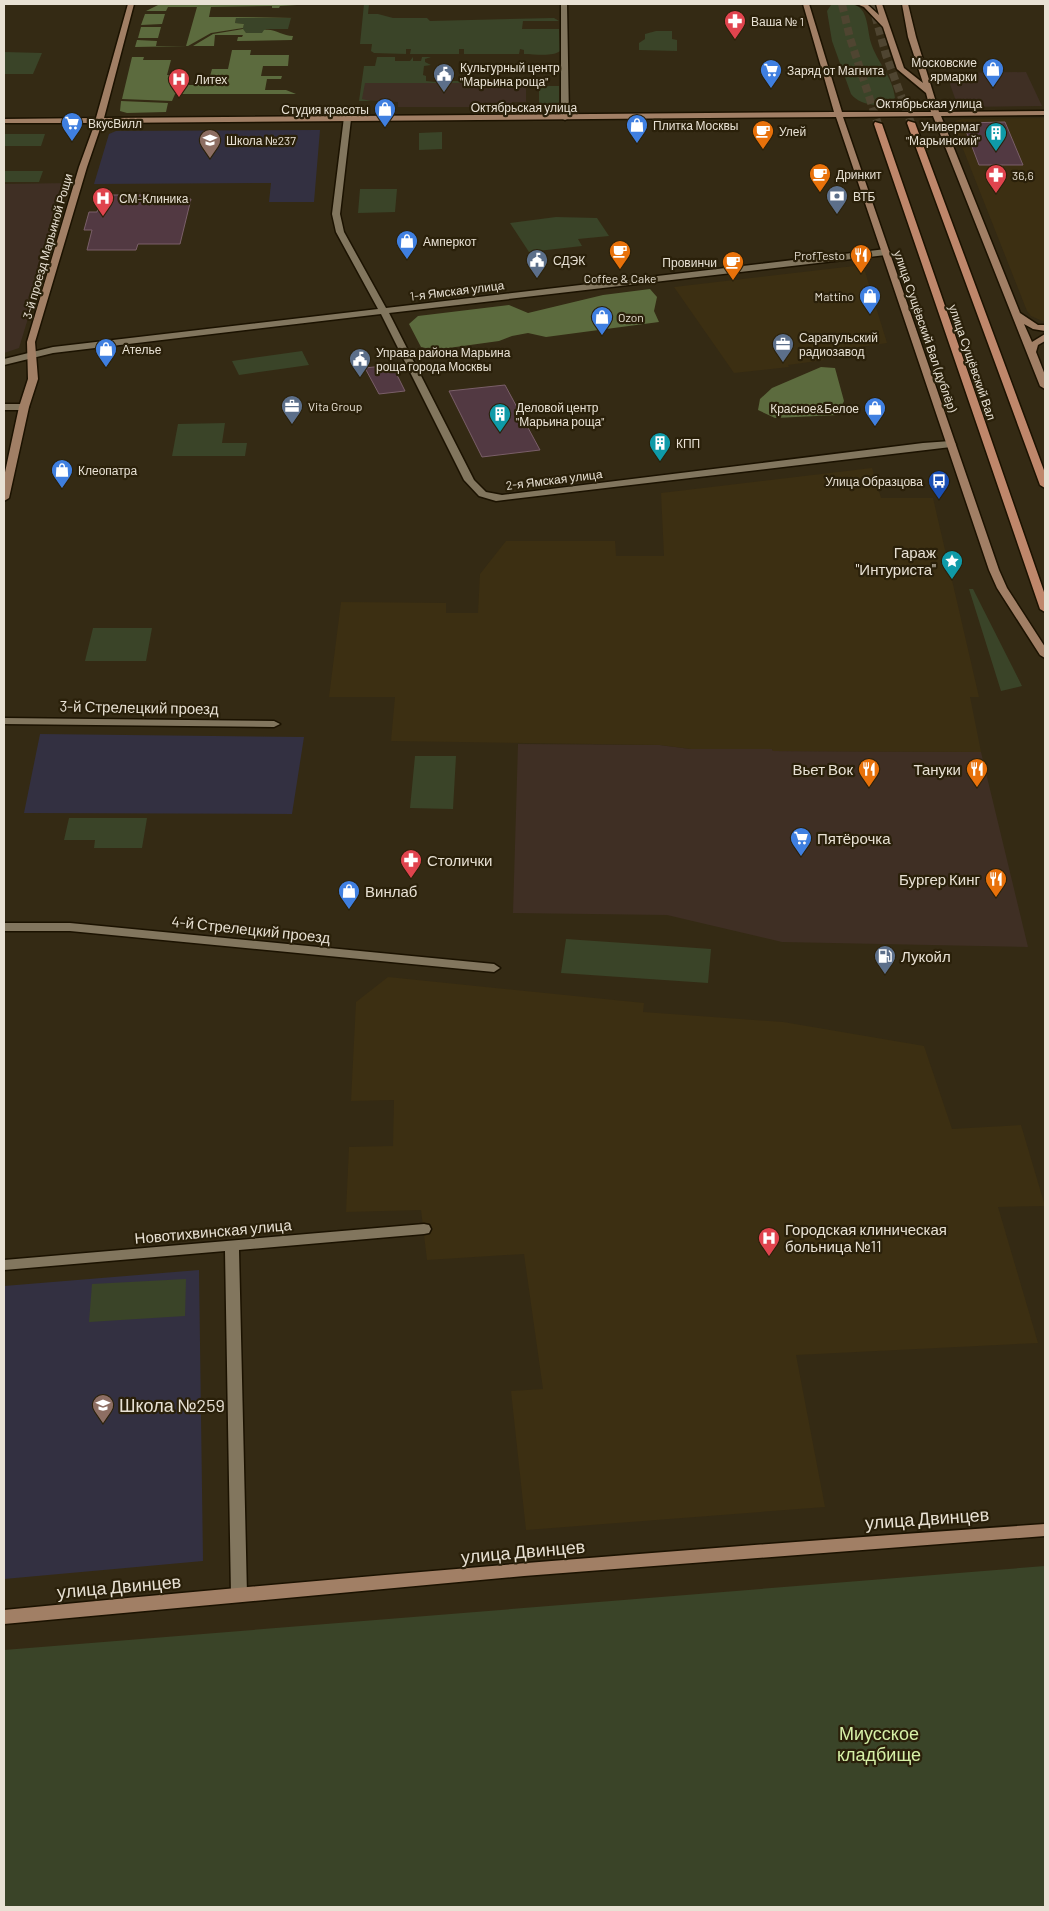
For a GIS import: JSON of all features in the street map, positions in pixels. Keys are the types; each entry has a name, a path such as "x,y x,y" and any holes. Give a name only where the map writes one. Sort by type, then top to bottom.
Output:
{"main road":[{"name":"улица Сущёвский Вал","path":"911,123 1045,485"},
{"name":"улица Сущёвский Вал","path":"878,124 1045,609"}],"street":[{"name":"3-й проезд Марьиной Рощи","path":"4,498 24,406 33,379 31,342 83,167 99,121 130,4"},
{"path":"564,4 566,118"},
{"path":"860,4 866,6 887,27"},
{"path":"879,4 901,69 928,91"},
{"path":"905,4 912,37 936,114 1045,386"},
{"name":"улица Сущёвский Вал (дублёр)","path":"809,5 811,22 839,115 994,570 1002,588 1045,655"},
{"name":"Октябрьская улица","path":"4,121 1045,113"},
{"name":"2-я Ямская улица","path":"346,119 336,214 338,228 384,311 469,480 475,489 491,498 951,444"},
{"name":"1-я Ямская улица","path":"4,362 32,354 174,335 886,252"},
{"path":"1017,315 1036,326 1045,328"},
{"path":"1032,351 1034,344 1045,337"},
{"path":"4,406 24,406"},
{"name":"3-й Стрелецкий проезд","path":"4,722 274,724"},
{"name":"4-й Стрелецкий проезд","path":"4,927 70,927 494,968"},
{"name":"Новотихвинская улица","path":"4,1264 424,1230"},
{"path":"232,1246 239,1595"},
{"name":"улица Двинцев","path":"4,1617 239,1595 809,1547 1045,1530"}],"shaded area":[{"name":"Московские ярмарки","path":"1026,72 1042,106 965,107 957,104 946,73"},
{"name":"Культурный центр \"Марьина роща\"","path":"363,83 526,83 526,102 512,102 512,107 398,107 398,102 360,100"},
{"path":"1045,118 1045,322 1031,316 1027,311 954,126 955,121 962,119"},
{"name":"Школа №237","path":"320,130 314,202 269,202 271,183 94,184 109,134 116,131"},
{"path":"69,183 19,348 4,353 4,184"},
{"path":"863,265 887,343 825,352 826,354 821,355 824,360 788,365 789,367 734,373 674,287"},
{"path":"872,468 881,498 933,498 979,697 970,697 981,752 773,751 772,749 691,749 660,745 391,741 395,697 329,697 341,602 446,603 446,613 478,613 480,574 506,541 615,541 616,556 664,556 661,493"},
{"path":"40,734 304,737 292,814 24,813"},
{"path":"518,744 660,745 691,749 772,749 773,751 981,752 1028,947 782,942 667,915 513,913"},
{"name":"Городская клиническая больница №11","path":"388,977 644,1003 643,1012 783,1022 924,1046 952,1129 1021,1125 1045,1206 998,1207 1038,1343 796,1355 825,1507 526,1530 511,1391 543,1389 524,1254 427,1260 421,1210 346,1212 349,1147 393,1146 394,1100 351,1101 356,1002"},
{"name":"Школа №259","path":"199,1270 203,1561 4,1579 4,1286"}],"green space":[{"path":"160,4 314,4 280,6 279,8 272,8 272,6 211,7 209,17 294,17 236,18 235,23 244,24 243,28 211,33 188,46 135,47 137,40 157,41 156,46 186,46 197,7 168,7 166,11 146,11"},
{"path":"364,4 369,4 368,14 378,14 393,18 427,18 430,21 554,18 559,21 523,21 522,29 559,29 560,51 548,55 524,54 524,50 520,49 519,54 464,54 464,49 459,49 459,54 410,54 411,49 406,49 406,54 374,53 371,51 372,44 360,44"},
{"path":"847,4 858,7 863,12 871,43 894,90 895,98 885,104 872,105 860,101 851,94 832,41 827,11 831,5"},
{"path":"145,14 165,14 162,24 141,25"},
{"path":"236,18 291,18 288,29 266,29 263,33 246,33 242,31 244,24 235,23"},
{"path":"141,27 161,27 158,38 138,38"},
{"path":"243,29 246,33 262,33 264,30 268,30 293,36 292,40 237,41 238,37 243,35 215,35 214,46 193,46 213,34"},
{"path":"656,31 672,31 672,39 677,40 677,51 639,50 639,43 645,39 645,34"},
{"path":"232,50 251,50 250,55 289,55 288,66 263,66 261,76 282,76 281,79 267,79 265,90 286,90 296,94 175,94 172,101 122,99 132,57 144,57 143,60 171,60 167,75 179,75 177,85 211,85 212,81 209,80 212,69 228,69"},
{"path":"4,52 42,53 33,74 4,74"},
{"path":"377,57 395,57 395,61 410,61 413,57 413,61 421,61 422,57 431,57 425,59 425,62 431,65 424,66 423,75 426,76 426,81 446,83 365,83 362,99 371,101 359,101 364,66 375,66"},
{"path":"448,79 448,81 483,83 446,83"},
{"path":"539,86 559,86 559,109 539,109"},
{"path":"121,101 168,103 166,112 127,113 120,111"},
{"path":"442,132 442,149 419,150 419,133"},
{"path":"4,134 45,134 41,146 4,146"},
{"path":"4,171 43,171 39,182 4,182"},
{"path":"360,189 397,189 395,212 358,213"},
{"path":"556,217 597,218 609,236 578,239 582,246 529,252 510,223"},
{"path":"650,289 657,297 654,311 659,322 546,337 528,333 499,341 434,350 421,347 409,324 418,316 509,305 528,313 603,295"},
{"path":"302,351 309,365 239,375 232,361"},
{"path":"821,367 835,368 844,401 838,415 775,418 758,410 760,399 772,388"},
{"path":"225,423 222,443 247,443 245,456 172,456 178,424"},
{"path":"969,589 973,589 1022,686 1001,691"},
{"path":"93,628 152,628 146,661 85,661"},
{"path":"415,756 456,756 453,809 410,808"},
{"path":"69,818 147,818 142,848 94,848 95,840 64,840"},
{"path":"566,939 711,949 708,983 561,973"},
{"path":"186,1279 185,1316 89,1322 92,1284"},
{"name":"Миусское кладбище","path":"1045,1566 1045,1907 4,1907 4,1650"}],"building":[{"name":"Универмаг \"Марьинский\"","path":"1005,122 1023,165 979,165 963,123"},
{"path":"102,195 150,195 149,200 191,199 180,244 138,244 136,250 87,250 92,230 84,230 89,212 97,212"},
{"path":"392,365 405,391 379,394 365,368"},
{"name":"Деловой центр \"Марьина роща\"","path":"505,385 540,450 482,457 449,391"}],"tunnel":[{"path":"842,4 850,38 878,124"},
{"path":"872,4 886,55 911,123"}],"place":[{"name":"Ваша № 1","path":"735,40"},
{"name":"Московские ярмарки","path":"993,88"},
{"name":"Заряд от Магнита","path":"771,89"},
{"name":"Культурный центр \"Марьина роща\"","path":"444,93"},
{"name":"Литех","path":"179,98"},
{"name":"Студия красоты","path":"385,128"},
{"name":"ВкусВилл","path":"72,142"},
{"name":"Плитка Москвы","path":"637,144"},
{"name":"Улей","path":"763,150"},
{"name":"Универмаг \"Марьинский\"","path":"996,152"},
{"name":"Школа №237","path":"210,159"},
{"name":"Дринкит","path":"820,193"},
{"name":"36,6","path":"996,194"},
{"name":"ВТБ","path":"837,215"},
{"name":"СМ-Клиника","path":"103,217"},
{"name":"Амперкот","path":"407,260"},
{"name":"Coffee & Cake","path":"620,270"},
{"name":"ProfTesto","path":"861,274"},
{"name":"СДЭК","path":"537,279"},
{"name":"Провинчи","path":"733,281"},
{"name":"Mattino","path":"870,315"},
{"name":"Ozon","path":"602,336"},
{"name":"Сарапульский радиозавод","path":"783,363"},
{"name":"Ателье","path":"106,368"},
{"name":"Управа района Марьина роща города Москвы","path":"360,378"},
{"name":"Vita Group","path":"292,425"},
{"name":"Красное&Белое","path":"875,427"},
{"name":"Деловой центр \"Марьина роща\"","path":"500,433"},
{"name":"КПП","path":"660,462"},
{"name":"Клеопатра","path":"62,489"},
{"name":"Улица Образцова","path":"939,500"},
{"name":"Гараж \"Интуриста\"","path":"952,580"},
{"name":"Вьет Вок","path":"869,788"},
{"name":"Тануки","path":"977,788"},
{"name":"Пятёрочка","path":"801,857"},
{"name":"Столички","path":"411,879"},
{"name":"Бургер Кинг","path":"996,898"},
{"name":"Винлаб","path":"349,910"},
{"name":"Лукойл","path":"885,975"},
{"name":"Городская клиническая больница №11","path":"769,1257"},
{"name":"Школа №259","path":"103,1424"}]}
